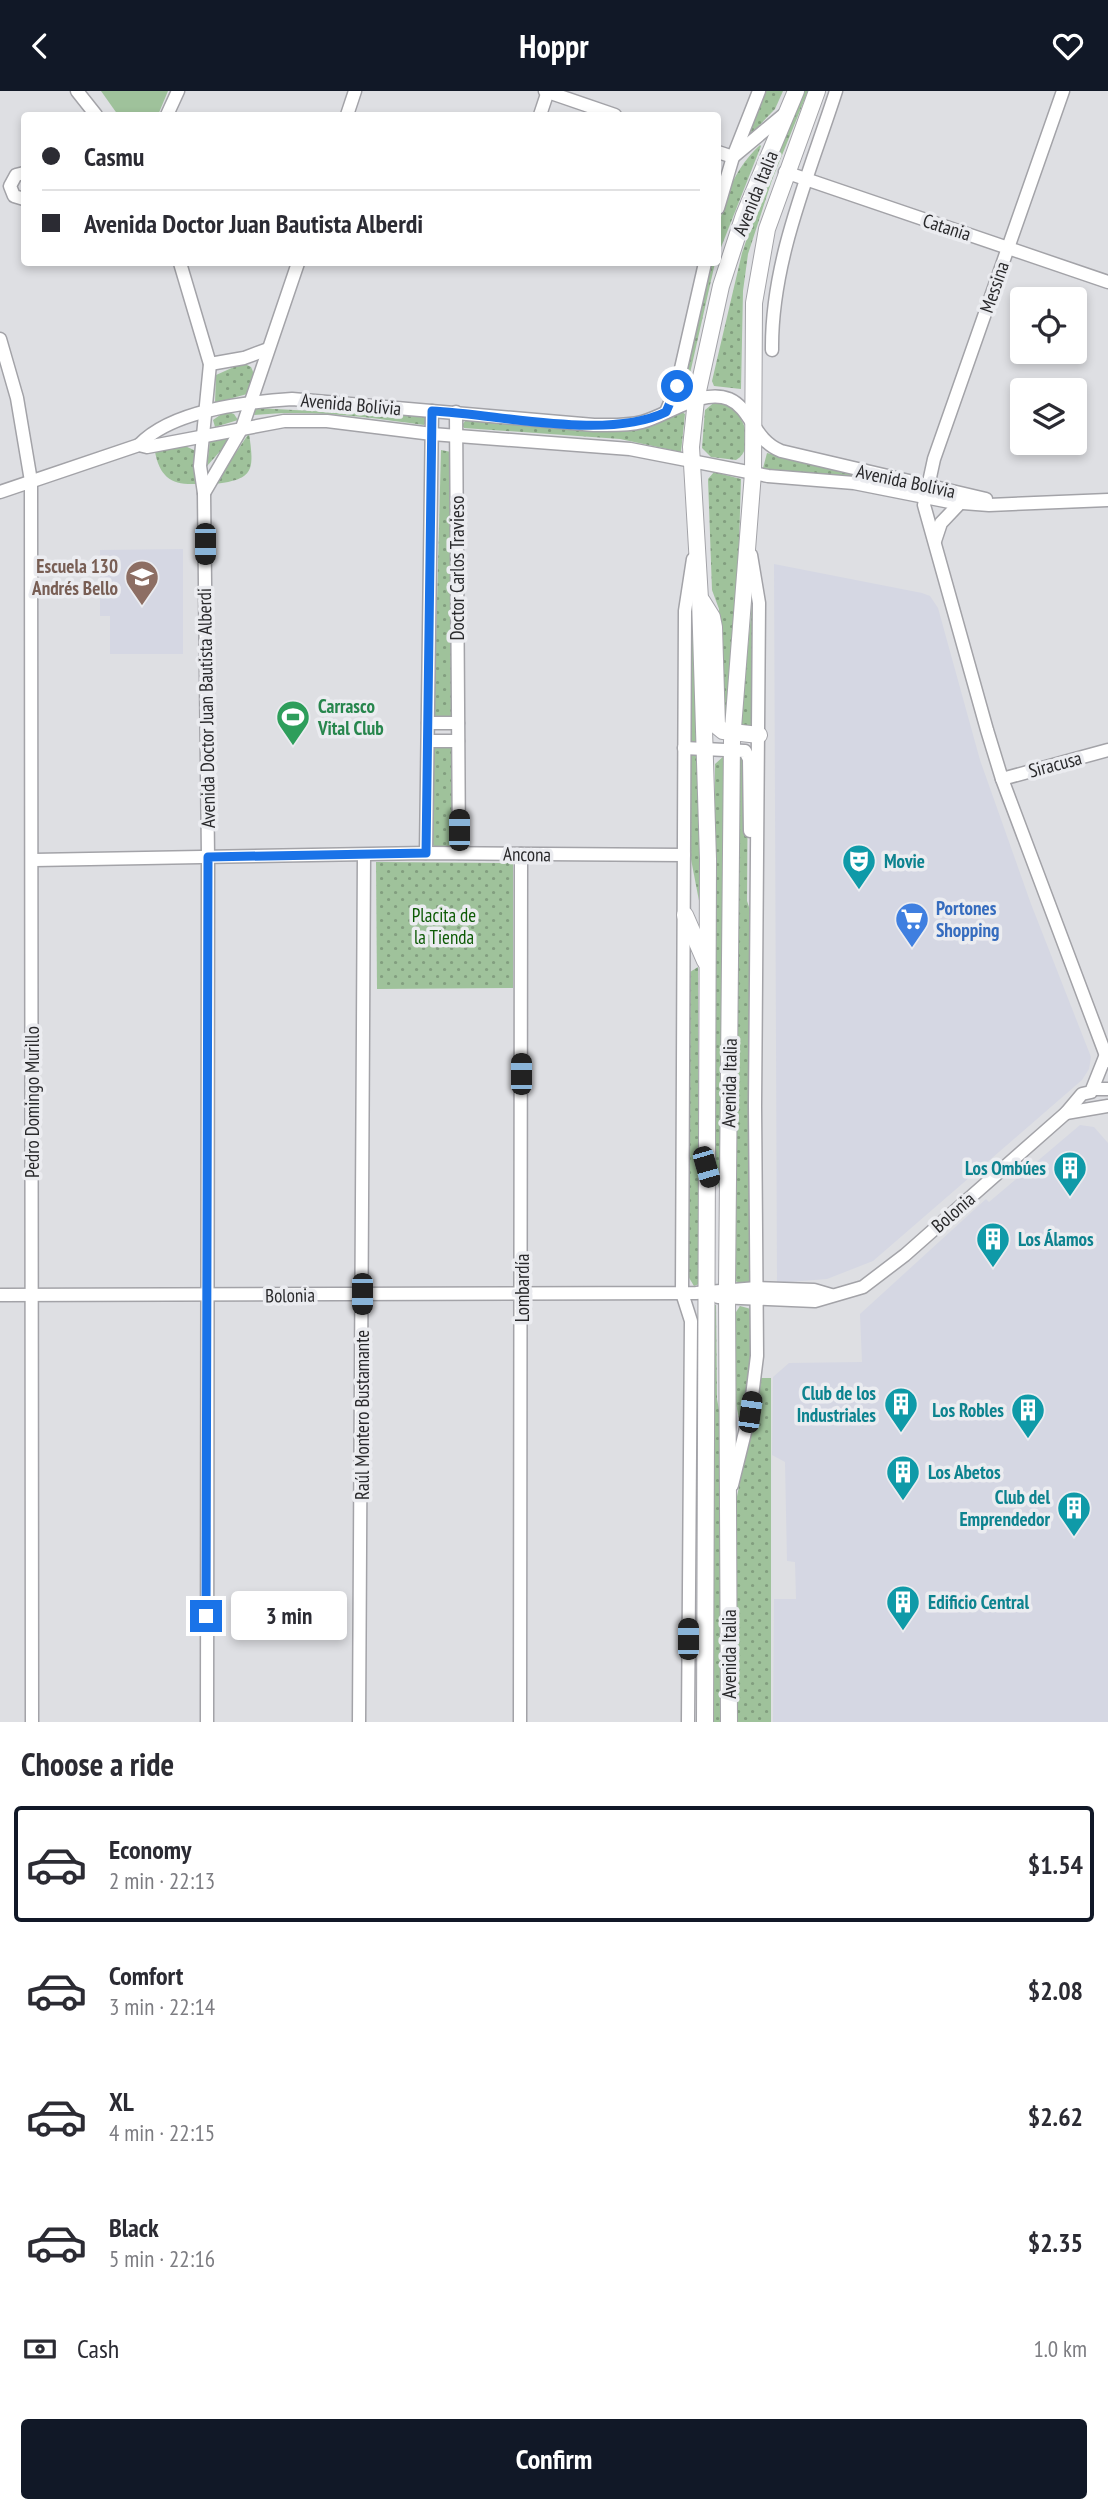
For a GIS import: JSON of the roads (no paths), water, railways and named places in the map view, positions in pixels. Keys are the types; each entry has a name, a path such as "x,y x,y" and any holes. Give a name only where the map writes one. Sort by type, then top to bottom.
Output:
{"main road":[{"name":"Avenida Italia","path":"729,1722 728,1413 714,1198 706,1167 706,749 691,462 696,400 721,286 736,239 796,91"},
{"name":"Avenida Italia","path":"705,1722 697,1557 719,1293 732,741 753,473 754,303 766,229 817,91"},
{"path":"700,599 712,617 714,627 717,726 732,741 759,735"},
{"path":"685,915 707,966"}],"street":[{"path":"77,91 94,112"},
{"path":"168,112 178,91"},
{"path":"348,112 355,91"},
{"path":"541,112 547,91 606,112"},
{"name":"Avenida Italia","path":"721,198 733,157 760,91"},
{"path":"772,350 771,323 778,282 836,91"},
{"name":"Messina","path":"926,491 934,459 1063,91"},
{"path":"721,153 733,157 788,110"},
{"name":"Catania","path":"785,172 1108,282"},
{"path":"21,174 16,175 10,186 14,196 21,198"},
{"name":"Avenida Doctor Juan Bautista Alberdi","path":"181,266 209,364 201,466 204,493 208,857 205,1296 207,1722"},
{"path":"204,493 242,428 297,266"},
{"path":"666,412 677,386 704,266"},
{"name":"Pedro Domingo Murillo","path":"0,339 17,398 31,481 34,860 32,1722"},
{"path":"209,364 244,358 268,349"},
{"name":"Avenida Bolivia","path":"0,492 139,445 148,436 207,412 252,402 292,399 594,425 642,422 696,400 718,397 732,400 739,406 754,431 770,446 781,451 960,503 998,503"},
{"name":"Doctor Carlos Travieso","path":"426,853 432,411"},
{"name":"Doctor Carlos Travieso","path":"456,412 459,853"},
{"name":"Avenida Bolivia","path":"139,445 147,447 284,421 327,421 432,434 630,449 753,473 926,491 998,503 1046,504 1108,500"},
{"path":"926,491 924,505 1002,779 1107,1056 1098,1090 1108,1121"},
{"path":"934,541 941,523 960,503"},
{"name":"Avenida Italia","path":"729,1501 750,1412 756,1365 759,603 748,544"},
{"name":"Avenida Italia","path":"688,1722 697,1557 689,1465 691,1321 682,1293 684,748 685,611 696,545"},
{"path":"428,723 458,723"},
{"path":"428,741 458,741"},
{"path":"684,748 706,749 732,741"},
{"name":"Avenida Italia","path":"732,741 745,751 749,759 750,864 752,901 757,911"},
{"name":"Siracusa","path":"1002,779 1108,750"},
{"name":"Ancona","path":"34,860 426,853 684,855"},
{"name":"Lombardía","path":"520,1722 521,854"},
{"name":"Raúl Montero Bustamante","path":"359,1722 365,855"},
{"name":"Bolonia","path":"0,1295 719,1293 757,1294 815,1301 863,1287 879,1276 1066,1113 1082,1094 1098,1090"},
{"name":"Bolonia","path":"1066,1113 1101,1106"},
{"path":"689,1465 706,1466"}],"place":[{"name":"Escuela 130 Andrés Bello","path":"142,607"},
{"name":"Carrasco Vital Club","path":"293,747"},
{"name":"Movie","path":"859,891"},
{"name":"Portones Shopping","path":"912,949"},
{"name":"Los Ombúes","path":"1070,1198"},
{"name":"Los Álamos","path":"993,1269"},
{"name":"Club de los Industriales","path":"901,1434"},
{"name":"Los Robles","path":"1028,1440"},
{"name":"Los Abetos","path":"903,1502"},
{"name":"Club del Emprendedor","path":"1074,1538"},
{"name":"Edificio Central","path":"903,1632"}],"park label":[{"name":"Placita de la Tienda","path":"444,926"}]}
